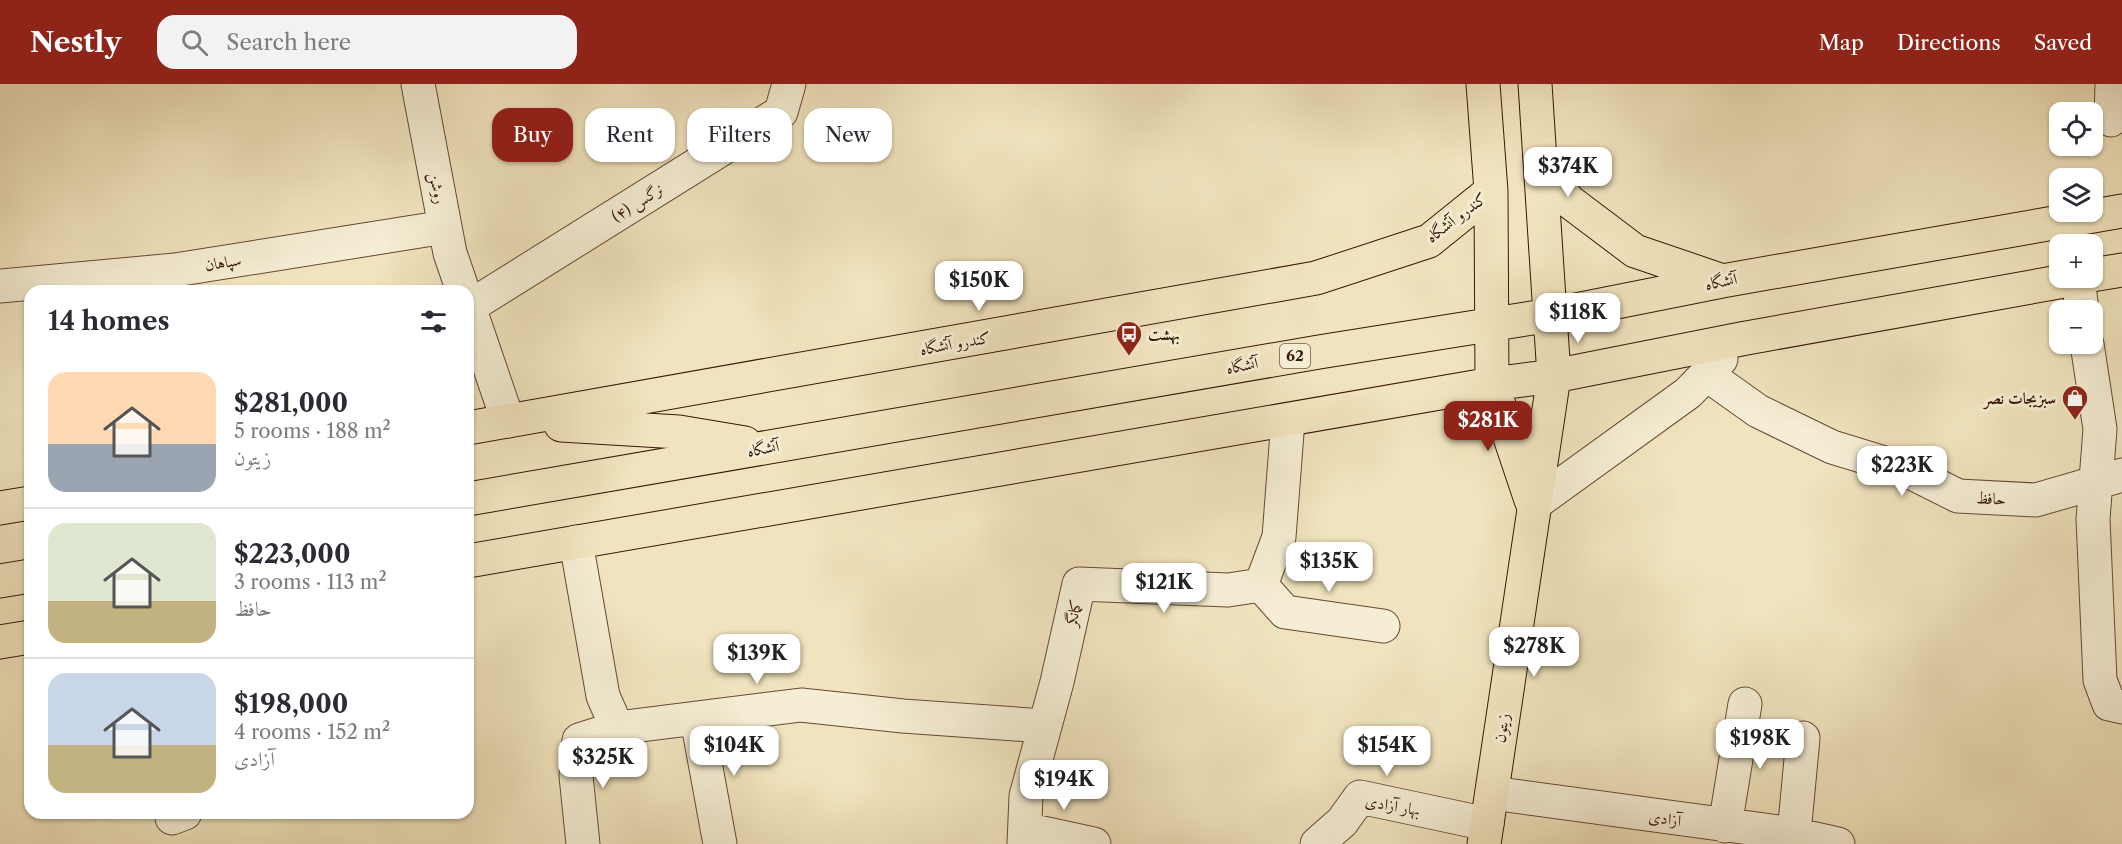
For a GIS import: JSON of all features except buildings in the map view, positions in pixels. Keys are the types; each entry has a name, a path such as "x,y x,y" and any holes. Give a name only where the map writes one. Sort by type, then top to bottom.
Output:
{"main road":[{"path":"1483,84 1491,191 1492,384"},
{"path":"1535,84 1551,315"},
{"path":"1539,138 1549,178 1570,202 1635,251 1722,281"},
{"name":"کندرو آتشگاه","path":"474,427 1316,278 1430,241 1491,191"},
{"name":"آتشگاه","path":"474,498 1551,315 1722,281 2122,211"},
{"path":"2103,273 2122,270"},
{"path":"474,560 1492,384 1554,376 1741,339 2049,283"},
{"name":"زیتون","path":"1488,820 1533,504 1554,376 1551,315"},
{"name":"زیتون","path":"1492,384 1533,504"},
{"path":"508,421 679,432 770,447"},
{"path":"0,508 24,504"},
{"path":"0,581 24,577"},
{"path":"0,642 24,638"}],"street":[{"name":"روشن","path":"418,84 450,253 461,285"},
{"name":"نرگس (۴)","path":"474,297 781,111 789,84"},
{"path":"2111,120 2112,84"},
{"name":"سپاهان","path":"0,286 175,270 445,227"},
{"name":"روشن","path":"474,321 508,421"},
{"path":"1533,504 1688,393 1741,339"},
{"path":"2089,354 2108,478 2093,519 2100,680 2109,704 2122,707"},
{"name":"حافظ","path":"1706,374 1758,411 1832,447 1904,469 1958,496 2036,500 2108,478"},
{"path":"1288,420 1279,537 1262,585 1285,612 1383,626"},
{"path":"576,542 603,696 617,728"},
{"name":"کمانگر","path":"1024,836 1026,796 1079,584 1227,590 1262,585"},
{"path":"1725,826 1745,704"},
{"path":"583,844 576,776 579,740 617,728 801,705 903,716 1045,726"},
{"path":"696,719 720,844"},
{"path":"1794,834 1803,738"},
{"name":"بهار آزادی","path":"1317,844 1342,822 1360,797 1488,820"},
{"name":"آزادی","path":"1488,820 1725,826 1794,834 1838,844"},
{"path":"1024,836 1094,844"}],"place":[{"name":"بهشت","path":"1129,357"},
{"name":"سبزیجات نصر","path":"2075,421"}]}
